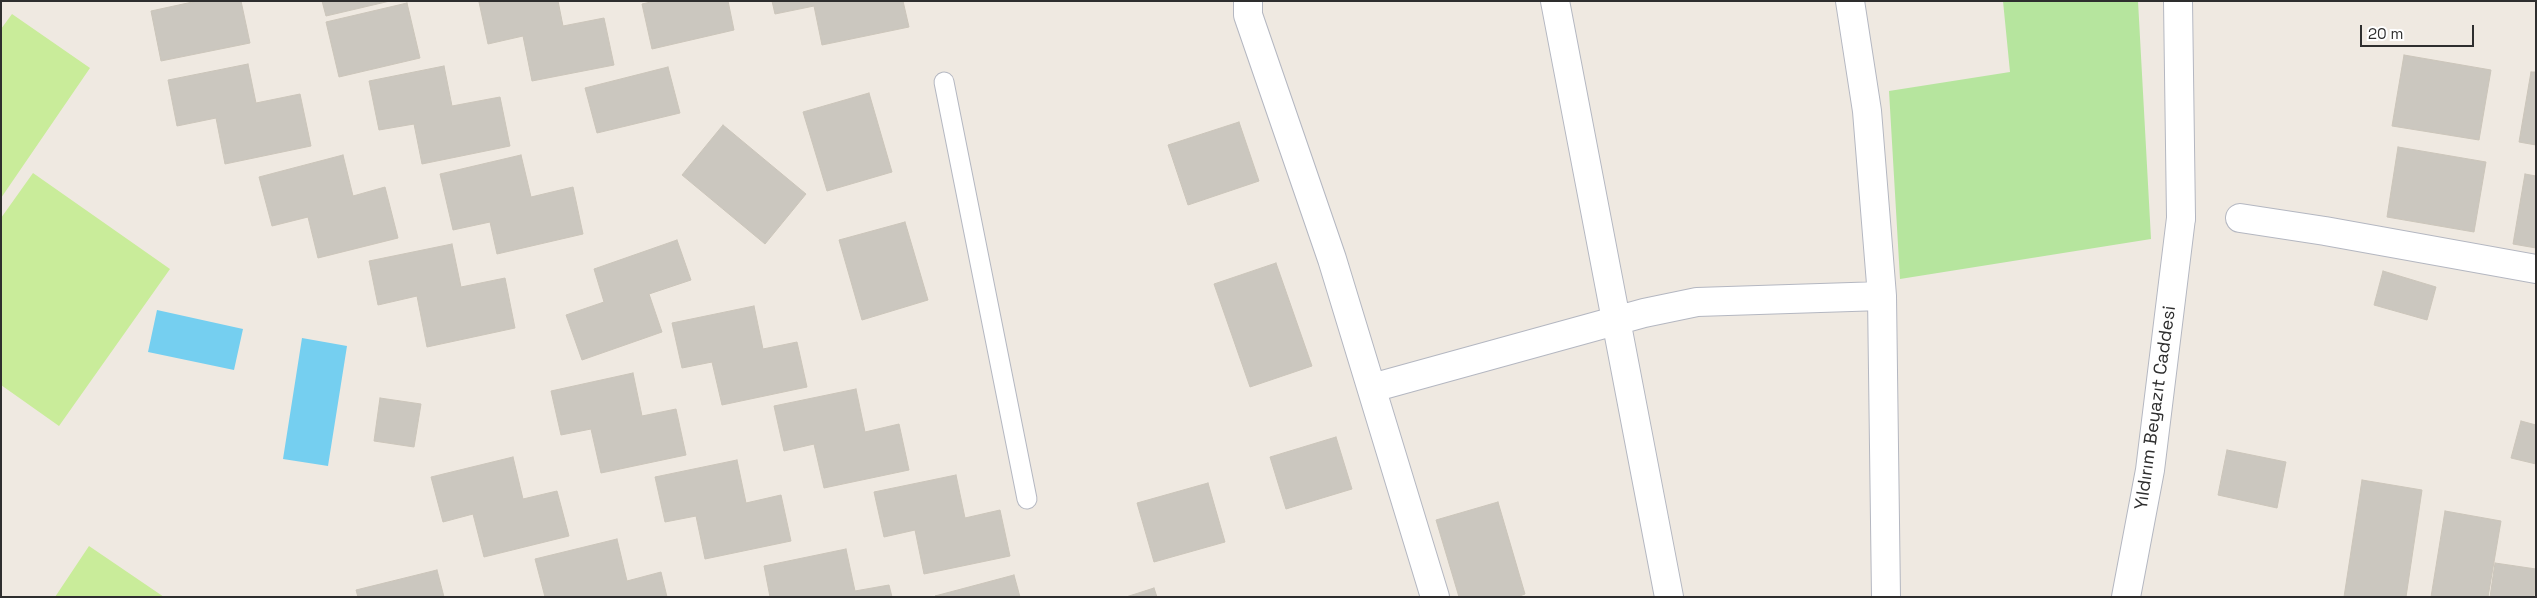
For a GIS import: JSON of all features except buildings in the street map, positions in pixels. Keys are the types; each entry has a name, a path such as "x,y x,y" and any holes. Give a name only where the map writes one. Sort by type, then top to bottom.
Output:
{"street":[{"path":"1248,1 1248,15 1332,259 1436,597"},
{"path":"1555,1 1669,597"},
{"path":"1850,1 1867,111 1882,296 1886,597"},
{"name":"Yıldırım Beyazıt Caddesi","path":"2126,597 2150,470 2181,218 2178,1"},
{"path":"2240,218 2325,231 2536,269"},
{"path":"1372,388 1616,320 1697,302 1882,296"}],"lane":[{"path":"944,82 1027,499"}],"green space":[{"path":"2003,1 2138,1 2151,239 1900,279 1889,91 2010,72"},
{"path":"12,14 90,68 1,198 1,29"},
{"path":"33,173 170,269 59,426 1,385 1,218"},
{"path":"89,546 164,597 55,597"}],"water":[{"path":"157,310 243,329 234,370 148,352"},
{"path":"302,338 347,346 328,466 283,459"}]}
